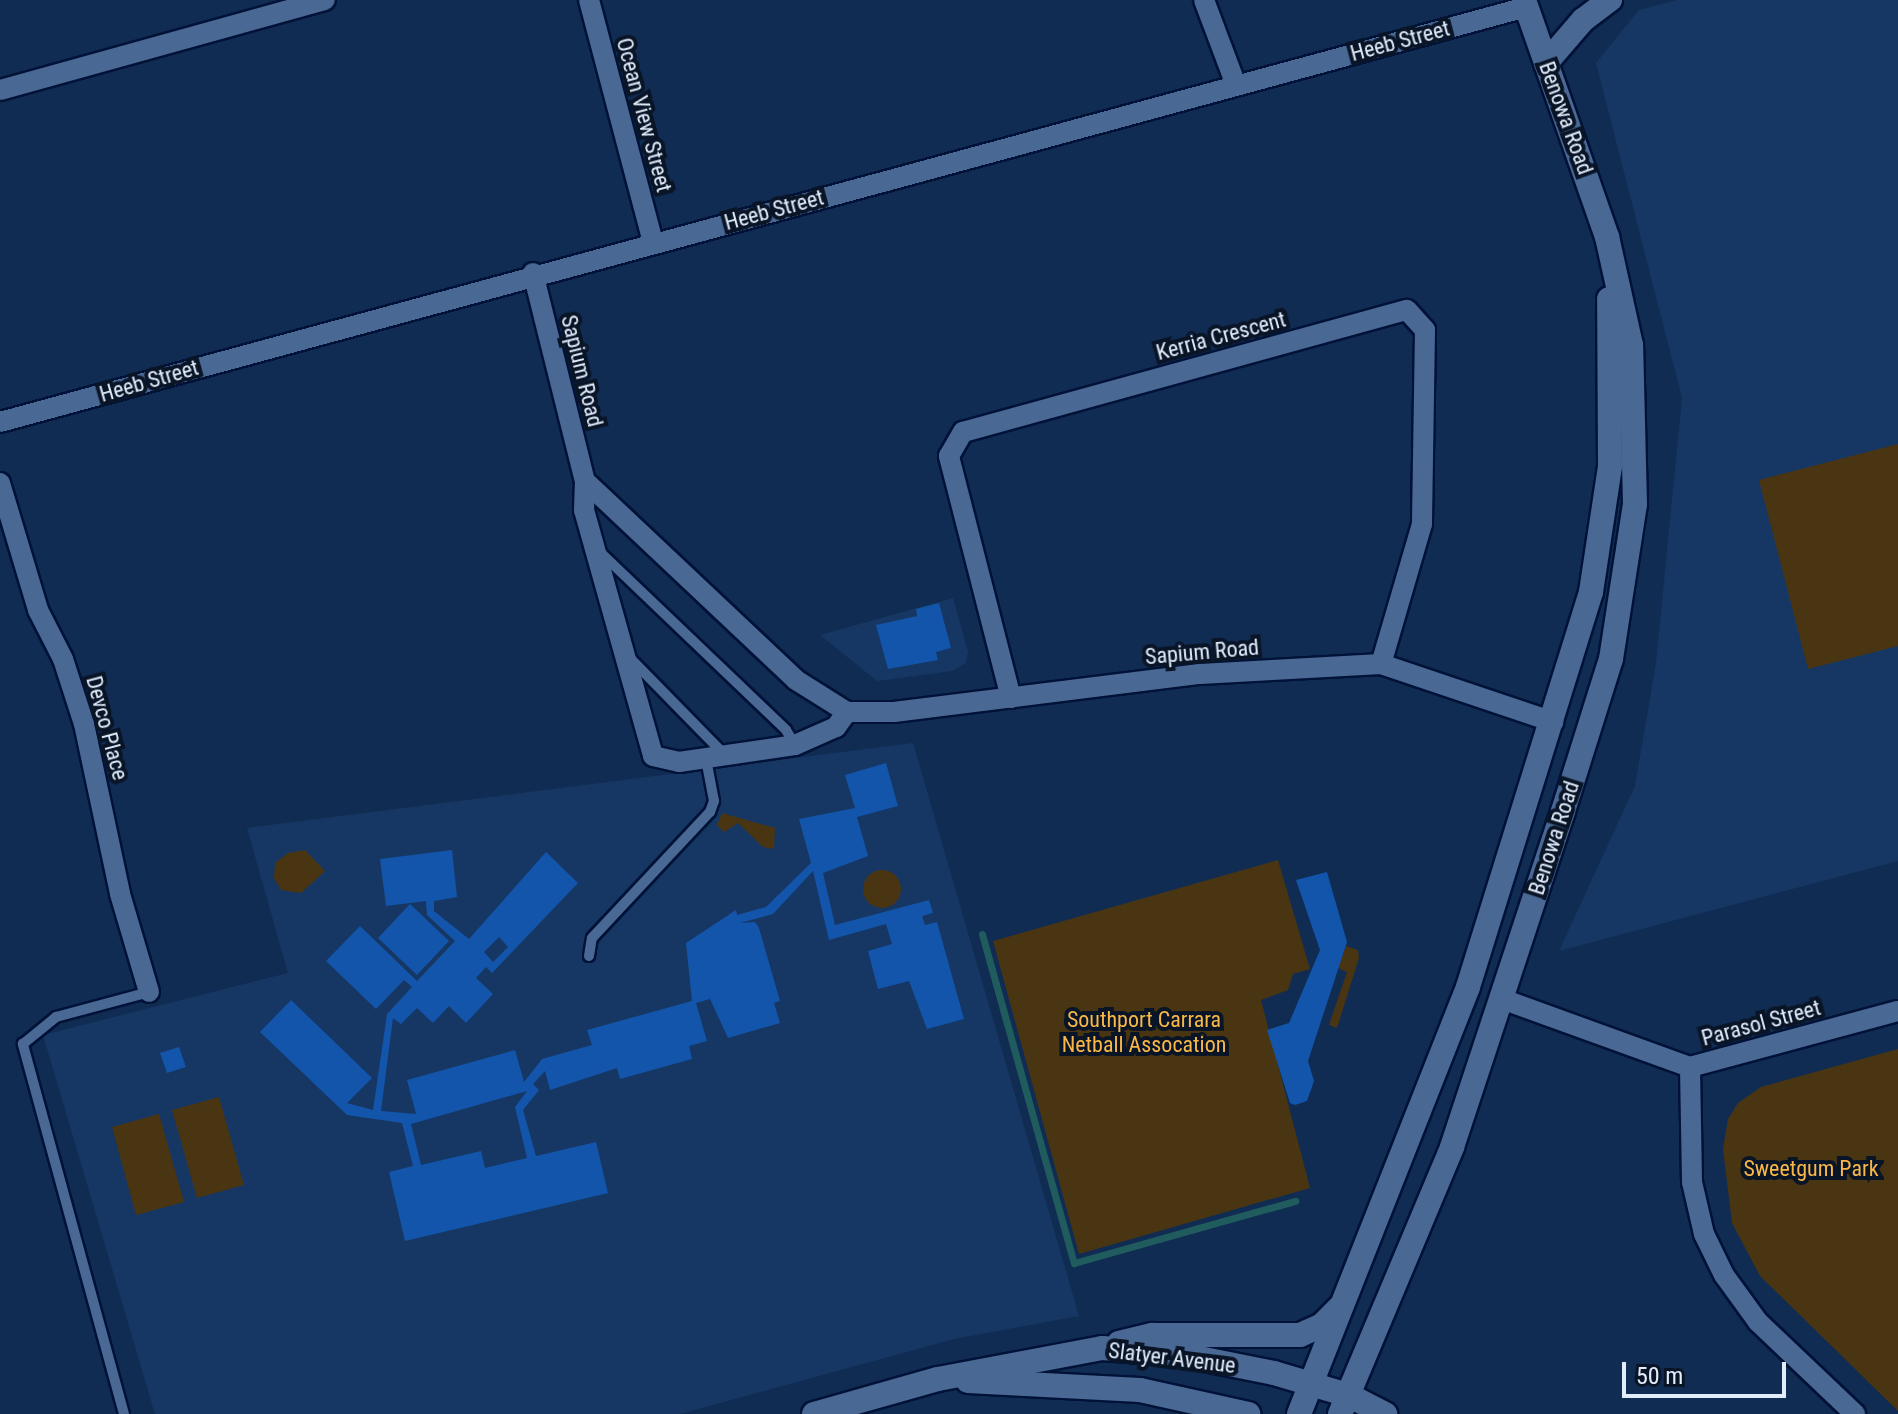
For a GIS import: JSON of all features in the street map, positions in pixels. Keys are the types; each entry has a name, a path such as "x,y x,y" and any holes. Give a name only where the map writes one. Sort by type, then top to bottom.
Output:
{"main road":[{"path":"1546,63 1583,20 1610,0"},
{"name":"Benowa Road","path":"1344,1405 1452,1147 1611,659 1625,579 1635,504 1635,404 1631,345 1607,237 1546,63 1533,2"},
{"name":"Benowa Road","path":"1299,1414 1347,1300 1468,987 1591,592 1606,507 1612,358 1607,237"},
{"path":"1102,1348 1152,1335 1300,1335 1322,1325 1347,1300"},
{"name":"Slatyer Avenue","path":"814,1414 938,1379 1102,1348 1179,1354 1312,1384 1344,1405 1385,1414"},
{"name":"Slatyer Avenue","path":"938,1379 1140,1390 1235,1412"}],"street":[{"path":"0,90 325,0"},
{"name":"Ocean View Street","path":"589,0 653,242"},
{"path":"1204,0 1236,85"},
{"name":"Heeb Street","path":"0,422 533,273 1236,85 1533,2"},
{"name":"Sapium Road","path":"533,273 585,481 584,510 653,756 664,762 795,745 836,727 847,712"},
{"name":"Kerria Crescent","path":"1011,698 949,456 963,432 1407,310 1425,330 1422,524 1381,664"},
{"name":"Sapium Road","path":"585,481 796,680 817,698 847,712 894,712 1200,674 1381,664 1553,722"},
{"name":"Devco Place","path":"0,483 38,610 63,659 84,724 120,894 149,992"},
{"name":"Parasol Street","path":"1502,999 1690,1067 1898,1011"},
{"path":"1690,1067 1692,1182 1704,1234 1724,1275 1758,1322 1855,1414"}],"lane":[{"path":"595,548 786,730 795,745"},
{"path":"589,956 592,938 710,812 714,801 715,757 625,654"},
{"path":"124,1414 23,1044 56,1017 149,992"}],"shaded area":[{"path":"1677,0 1898,0 1898,861 1559,951 1635,786 1656,663 1682,398 1596,63 1639,10"},
{"path":"953,598 968,652 966,663 952,671 877,681 820,635"},
{"path":"913,743 1079,1316 954,1339 680,1414 155,1414 43,1035 288,973 247,828"}],"green space":[{"path":"1898,444 1898,646 1808,669 1759,480"},
{"path":"722,813 775,828 774,849 763,847 738,823 724,832 717,825"},
{"path":"305,850 325,871 301,893 281,890 274,878 275,863 288,853"},
{"name":"Southport Carrara Netball Assocation","path":"1278,860 1310,969 1293,974 1288,990 1261,1000 1310,1188 1079,1254 993,941"},
{"path":"882,870 895,876 901,889 895,902 882,908 869,902 863,889 869,876"},
{"path":"1346,946 1358,950 1359,958 1337,1028 1329,1025 1347,972 1338,968"},
{"name":"Sweetgum Park","path":"1898,1049 1898,1411 1760,1276 1732,1223 1723,1149 1728,1119 1738,1103 1761,1087"},
{"path":"219,1097 244,1185 197,1198 172,1110"},
{"path":"159,1114 184,1202 136,1215 112,1127"}],"building":[{"path":"939,603 951,648 936,652 938,660 888,669 876,625 917,616 916,609"},
{"path":"886,763 898,806 857,817 868,856 823,873 835,925 929,900 933,913 922,916 925,925 937,922 964,1019 927,1029 909,981 878,989 868,951 892,944 886,924 829,940 813,871 773,914 740,923 755,922 759,928 780,1001 774,1003 780,1023 728,1038 710,999 696,1003 707,1041 689,1046 692,1059 620,1079 617,1068 550,1090 545,1071 533,1084 539,1090 523,1110 536,1156 596,1142 608,1193 405,1241 389,1172 413,1166 402,1123 347,1115 260,1032 291,1000 372,1078 347,1103 373,1110 387,1014 412,987 404,980 376,1009 326,961 360,926 417,981 455,941 427,915 426,901 386,906 380,859 452,850 457,897 434,901 434,911 469,939 546,852 578,883 492,973 486,967 476,978 493,994 466,1023 449,1006 433,1023 417,1008 401,1024 393,1018 381,1111 416,1114 407,1080 515,1050 524,1082 542,1059 592,1045 587,1030 692,1001 686,943 736,910 737,915 766,907 811,863 799,819 855,808 845,775","holes":["499,937 508,947 493,962 484,952","527,1091 515,1107 527,1158 485,1168 481,1151 421,1165 411,1124"]},
{"path":"1327,872 1347,942 1308,1061 1314,1081 1307,1101 1295,1105 1290,1103 1267,1030 1289,1023 1320,950 1296,880"},
{"path":"410,904 449,941 417,975 378,938"},
{"path":"179,1047 186,1067 167,1073 160,1053"}],"waterway":[{"path":"982,934 1074,1263 1295,1201"}]}
